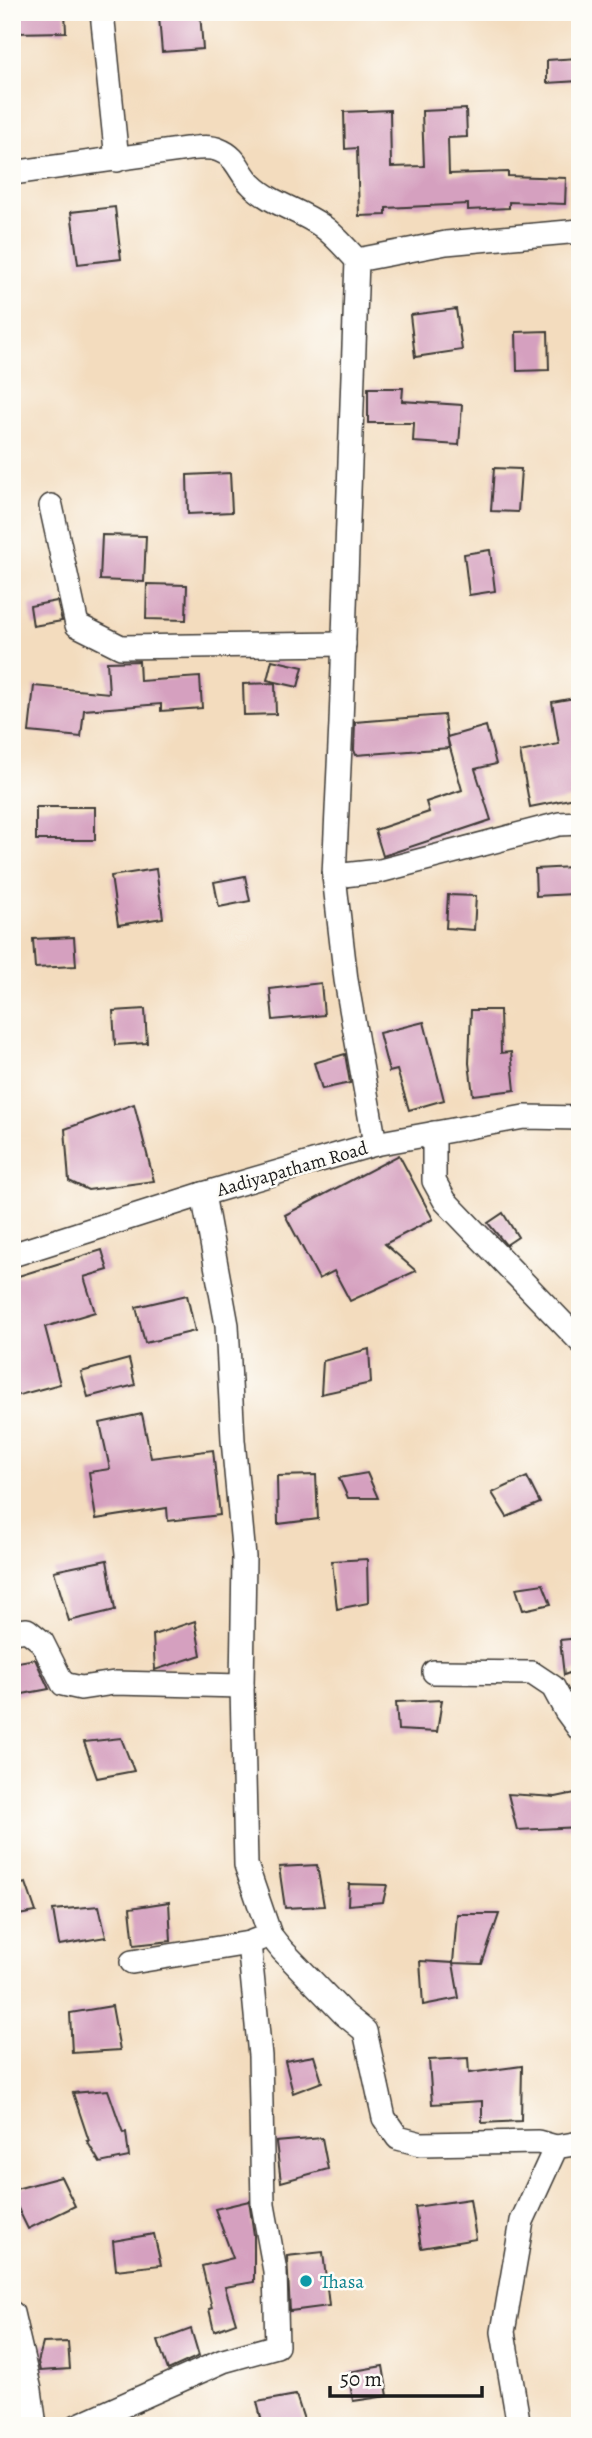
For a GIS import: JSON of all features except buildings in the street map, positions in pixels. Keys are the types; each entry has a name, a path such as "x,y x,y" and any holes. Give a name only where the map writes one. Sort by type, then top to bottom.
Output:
{"street":[{"path":"102,12 117,160"},
{"path":"12,173 187,149 219,150 238,163 254,188 323,226 358,260 334,876 346,979 375,1144"},
{"path":"358,260 446,243 580,231"},
{"path":"51,506 77,625 121,647 344,643"},
{"path":"334,876 380,870 559,824 580,823"},
{"name":"Aadiyapatham Road","path":"12,1255 204,1194 375,1144 524,1117 580,1118"},
{"path":"434,1133 434,1181 445,1201 580,1341"},
{"path":"77,2426 223,2361 277,2346 275,2270 262,2205 259,1939 246,1865 242,1686 244,1557 233,1440 227,1325 204,1194"},
{"path":"12,1632 27,1630 42,1642 63,1684 81,1688 114,1683 242,1686"},
{"path":"434,1672 532,1673 553,1687 580,1730"},
{"path":"132,1962 259,1939 282,1950 344,2014 365,2031 384,2118 398,2138 421,2144 538,2142 556,2147 580,2143"},
{"path":"519,2426 503,2332 522,2221 556,2147"},
{"path":"12,2312 30,2390 35,2426"}],"place":[{"name":"Thasa","path":"306,2281"}]}
